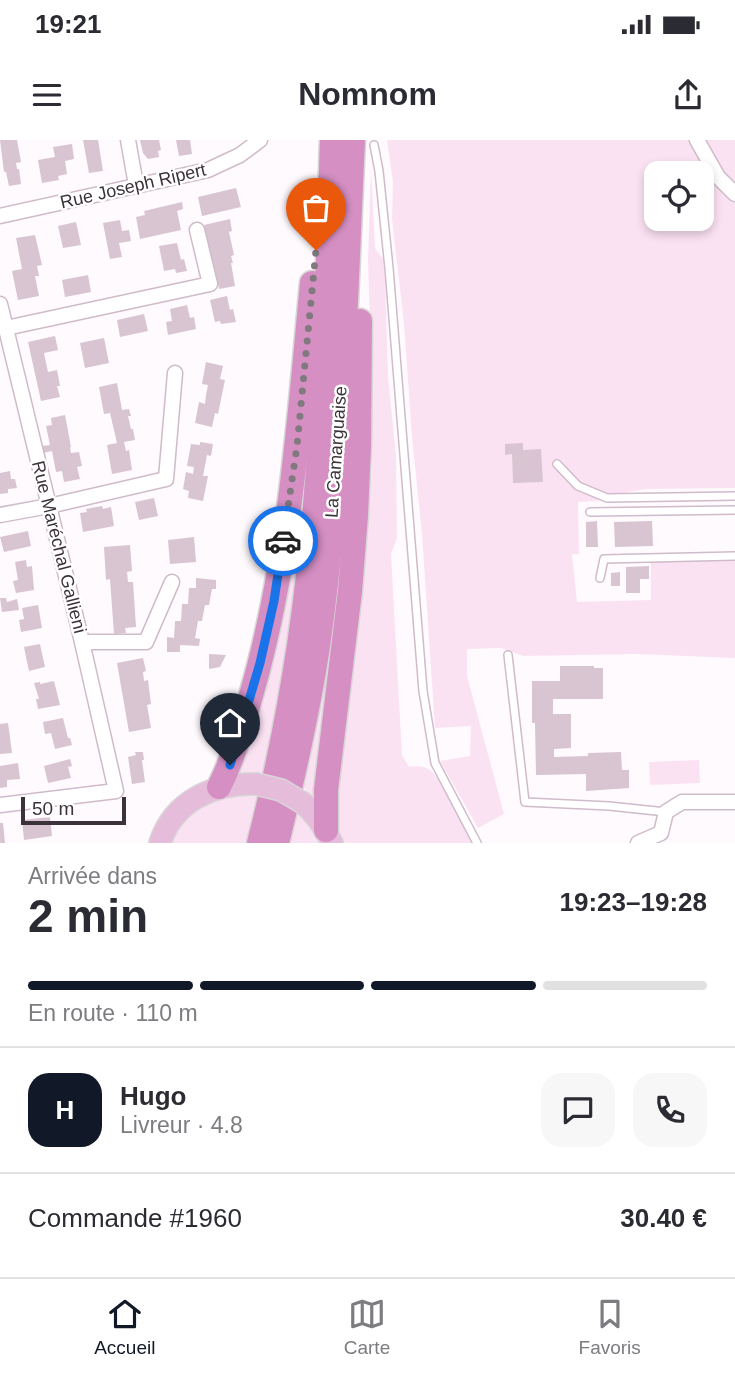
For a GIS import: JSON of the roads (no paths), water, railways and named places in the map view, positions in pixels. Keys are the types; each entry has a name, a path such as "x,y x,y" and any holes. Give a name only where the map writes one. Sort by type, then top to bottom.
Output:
{"highway":[{"path":"219,787 230,765 242,725 274,601 297,446 312,278 330,140"},
{"name":"La Camarguaise","path":"260,843 286,726 300,642 313,526 324,357 330,140"},
{"path":"329,836 326,790 350,592 356,515 363,142"},
{"name":"La Camarguaise","path":"277,843 304,726 318,647 329,549 363,142"}],"main road":[{"path":"159,842 184,807 200,795 237,783 281,790 303,803 316,815 329,836"}],"street":[{"path":"128,140 136,186"},
{"name":"Rue Joseph Ripert","path":"0,216 208,170 240,155 260,140"},
{"path":"697,140 718,177 735,194"},
{"path":"6,328 210,284 197,230"},
{"name":"Rue Maréchal Gallieni","path":"0,304 116,791 0,805"},
{"path":"0,515 166,479 175,373"},
{"path":"82,642 146,642 173,582"},
{"path":"638,843 661,833 666,812 682,802 735,802"}],"lane":[{"path":"363,142 379,171 423,691 435,763 477,843"},
{"path":"557,464 578,486 607,498 735,495"},
{"path":"590,512 735,510"},
{"path":"600,578 604,559 735,556"},
{"path":"508,655 525,802 666,812"}]}
